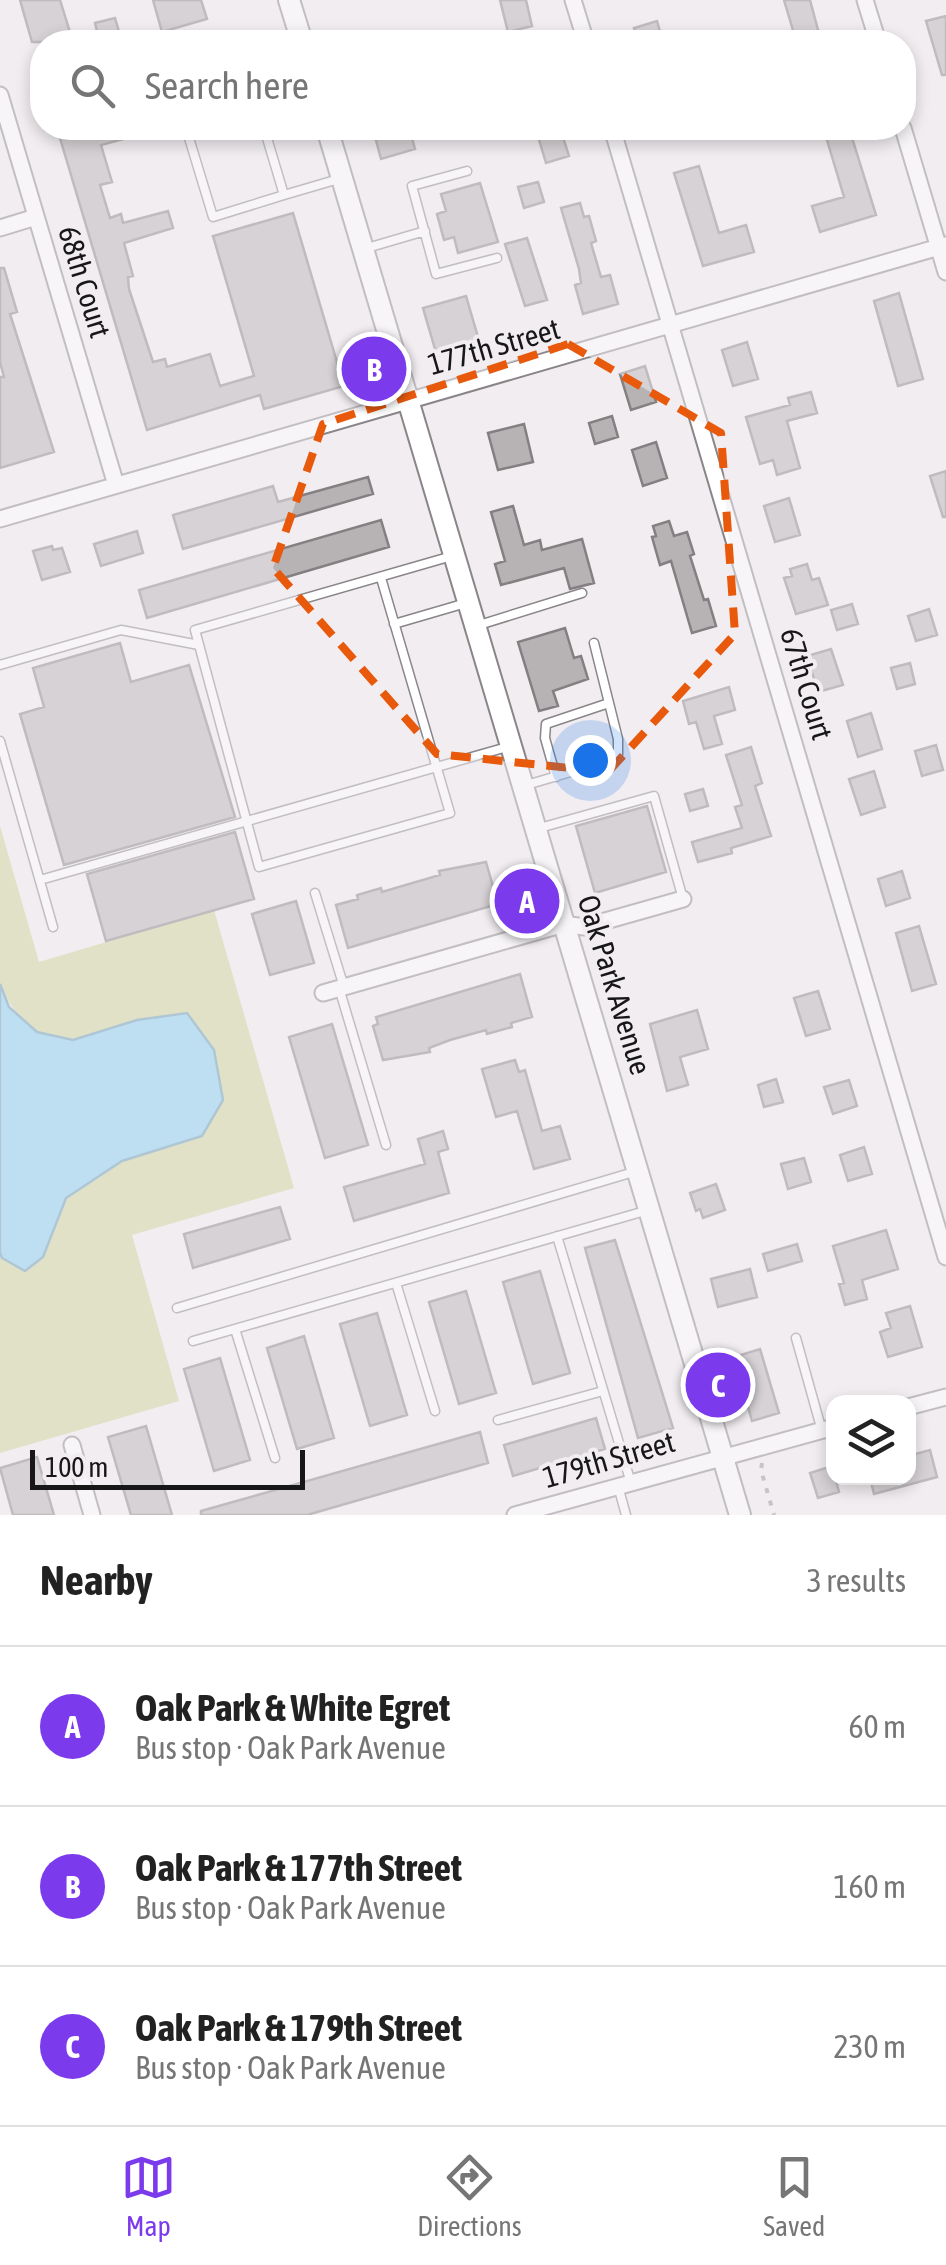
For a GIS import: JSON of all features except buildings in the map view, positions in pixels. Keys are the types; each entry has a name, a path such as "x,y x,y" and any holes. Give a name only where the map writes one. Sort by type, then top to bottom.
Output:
{"street":[{"path":"290,0 299,30"},
{"path":"574,0 583,30"},
{"path":"865,0 874,30"},
{"name":"68th Court","path":"0,94 116,485"},
{"name":"Oak Park Avenue","path":"331,140 740,1515"},
{"name":"67th Court","path":"616,140 946,1256"},
{"path":"907,140 942,246 946,272"},
{"path":"0,228 36,217"},
{"name":"177th Street","path":"0,519 942,246"},
{"path":"335,990 564,924 584,927 682,898"},
{"path":"916,1405 946,1397"},
{"name":"179th Street","path":"515,1515 826,1430"},
{"path":"72,1445 92,1515"}],"lane":[{"path":"190,140 213,217 342,178"},
{"path":"268,140 284,195"},
{"path":"468,171 412,186 436,274 496,258"},
{"path":"364,249 424,231"},
{"path":"381,578 450,813 259,866 195,630 454,556"},
{"path":"476,626 582,594"},
{"path":"394,624 468,602"},
{"path":"0,665 121,630 199,645"},
{"path":"523,786 618,756 594,642"},
{"path":"556,776 544,730 552,720 609,703"},
{"path":"0,741 52,926"},
{"path":"40,880 511,746"},
{"path":"536,828 654,796 682,898"},
{"path":"315,894 335,990 386,1145"},
{"path":"177,1308 638,1171"},
{"path":"193,1341 649,1210"},
{"path":"557,1236 603,1390 624,1484 626,1515"},
{"path":"396,1283 435,1411"},
{"path":"235,1330 274,1458"},
{"path":"796,1338 826,1423"},
{"path":"498,1420 603,1390"}],"path":[{"path":"762,1463 760,1470 774,1515"}],"highlighted area":[{"path":"568,344 721,433 735,634 608,772 437,754 273,568 323,424"}],"green space":[{"path":"0,826 39,962 214,910 294,1188 132,1235 179,1401 0,1453 0,1253 2,1258 43,1257 66,1198 122,1161 202,1136 137,1020 64,1040 40,1033 12,1006 0,984"}],"water":[{"path":"0,984 9,1007 37,1032 73,1040 137,1020 187,1013 214,1050 223,1100 202,1136 122,1161 66,1198 43,1257 25,1271 0,1253"}],"place":[{"name":"Oak Park & 177th Street","path":"374,369"},
{"name":"Oak Park & White Egret","path":"527,901"},
{"name":"Oak Park & 179th Street","path":"718,1385"}]}
